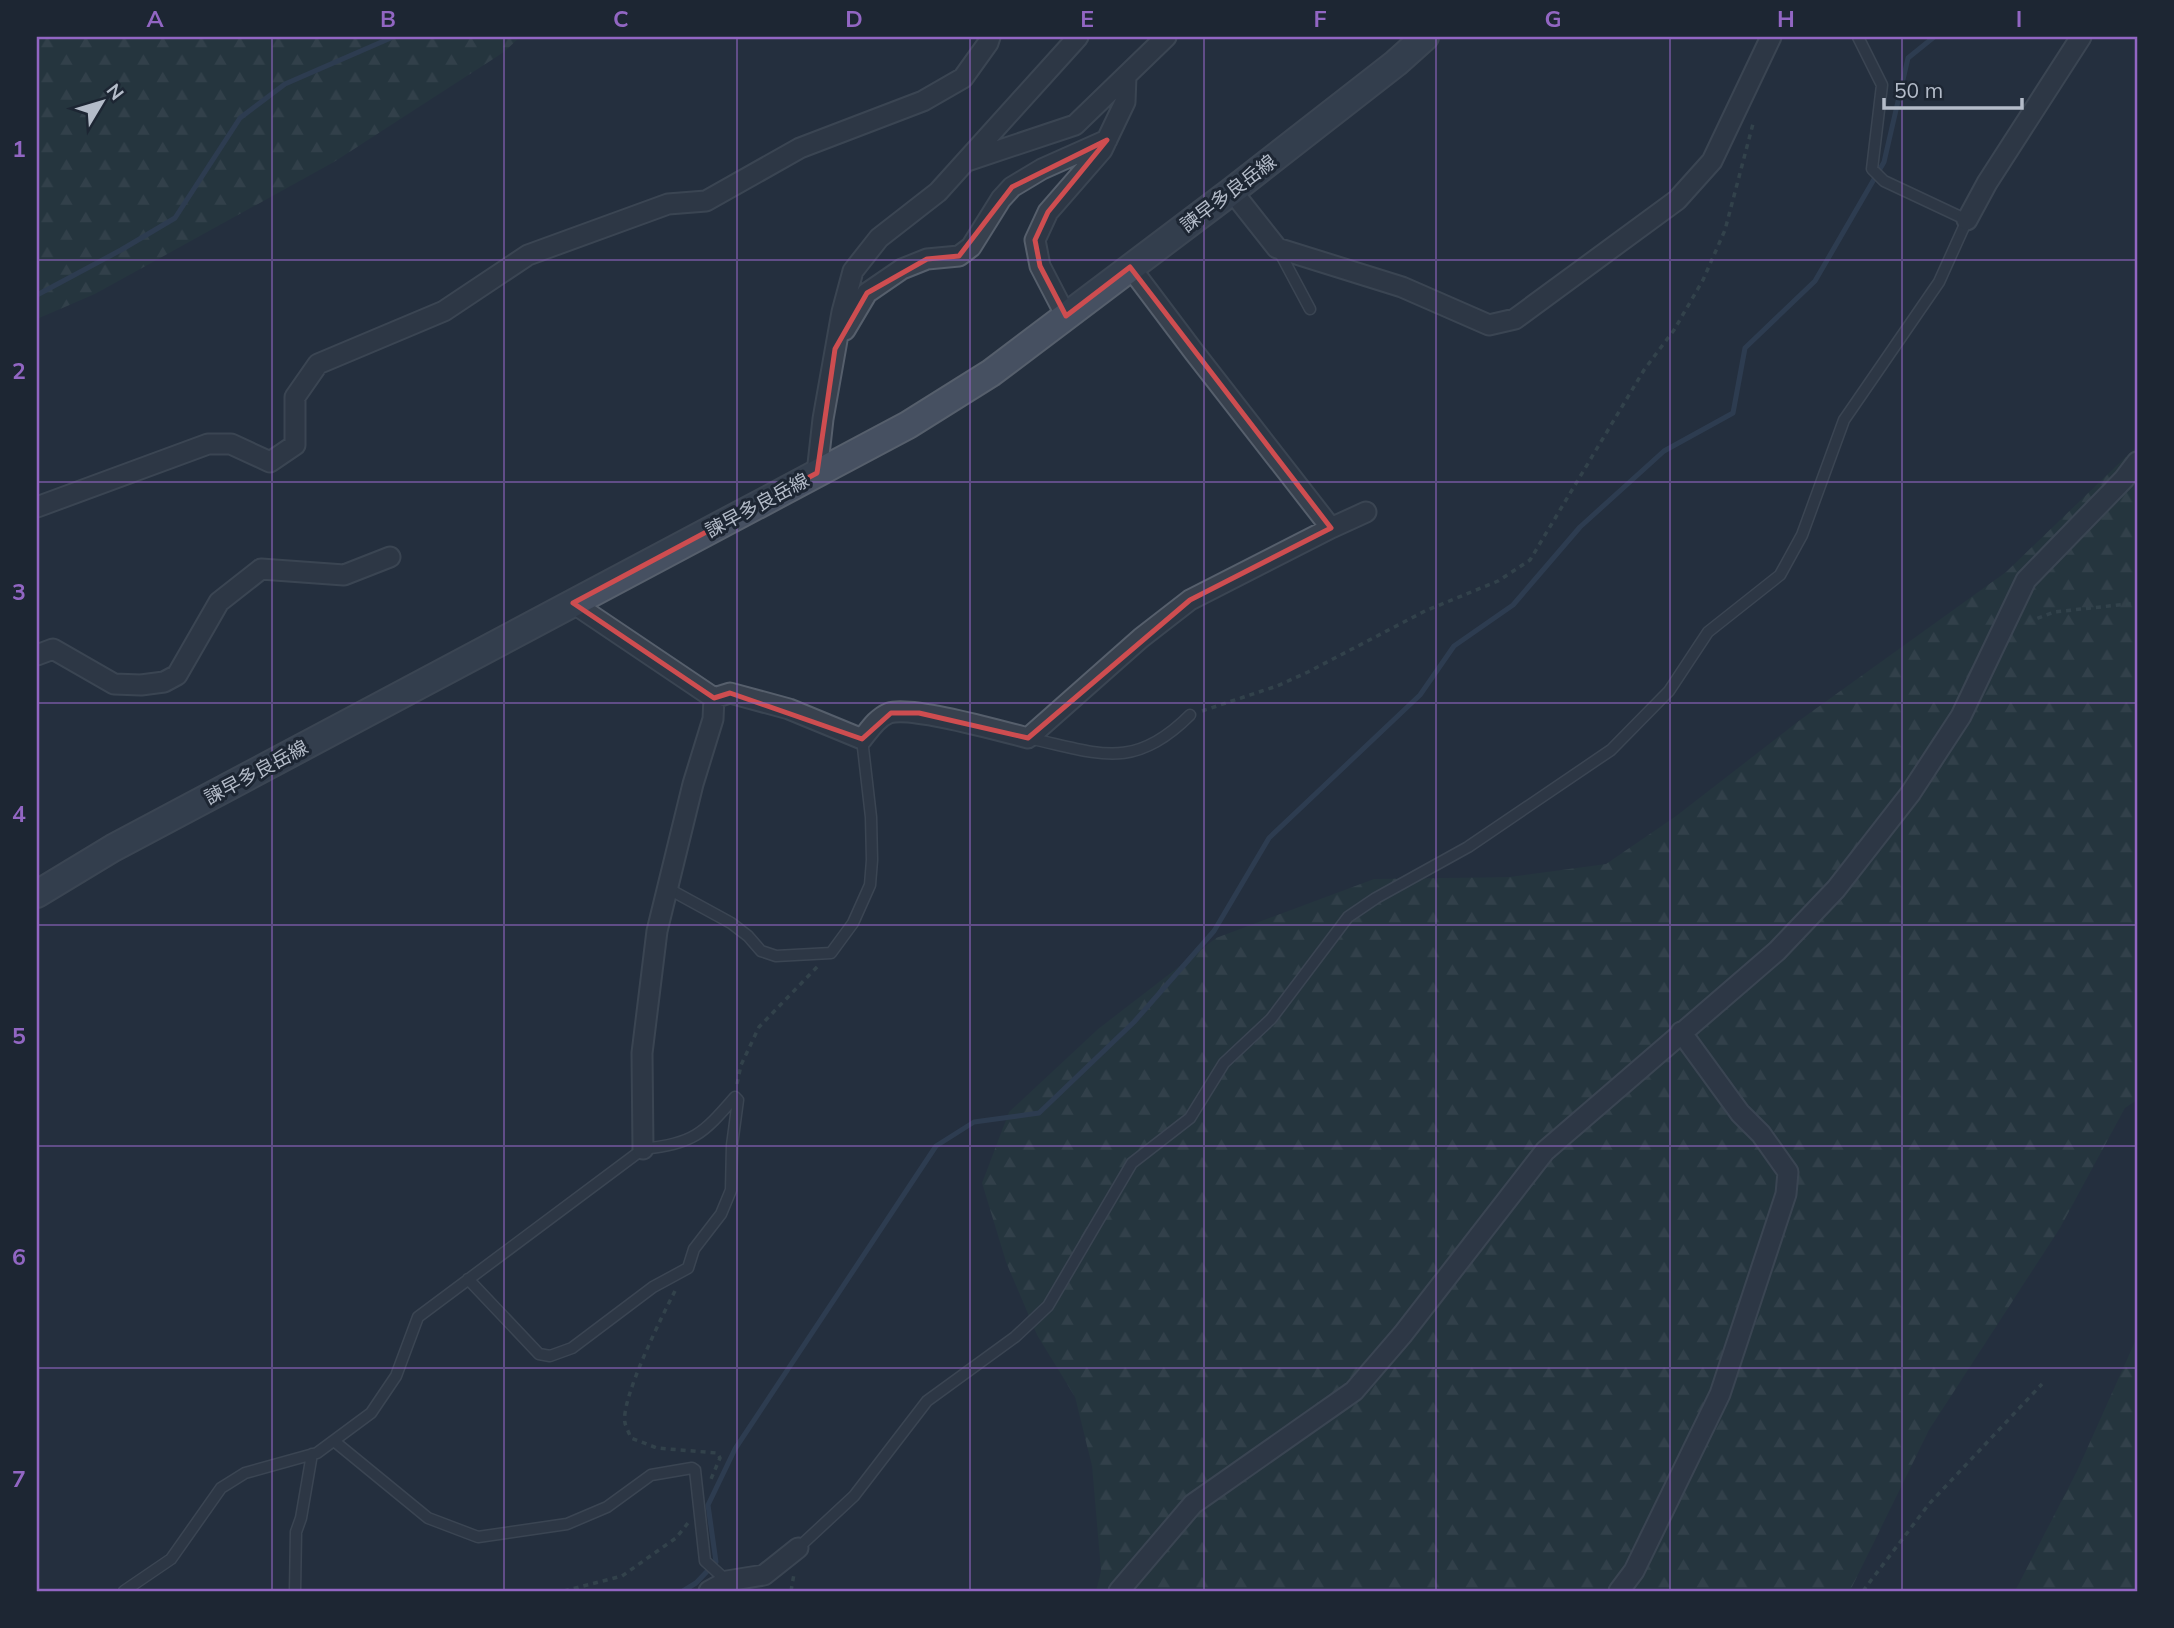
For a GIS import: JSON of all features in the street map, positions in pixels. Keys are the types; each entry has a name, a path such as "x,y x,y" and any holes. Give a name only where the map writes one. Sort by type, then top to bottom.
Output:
{"main road":[{"name":"諫早多良岳線","path":"37,894 113,848 908,425 991,373 1232,191 1396,64 1425,37"}],"street":[{"path":"37,507 208,444 231,444 270,462 295,445 295,397 318,364 444,311 528,255 668,204 706,201 800,148 923,101 963,78 990,37"},
{"path":"817,474 835,349 853,271 879,238 937,192 1078,37"},
{"path":"965,162 1075,125 1166,37"},
{"path":"1232,191 1277,248 1402,287 1489,325 1515,319 1676,200 1712,161 1771,37"},
{"path":"1967,220 1987,183 2081,37"},
{"path":"1066,316 1040,266 1035,240 1048,212 1107,141 1125,102 1126,76"},
{"path":"835,349 867,293 902,269 928,259 958,256 971,247 1012,187 1042,169 1107,141"},
{"path":"1130,267 1331,528"},
{"path":"1119,1591 1193,1504 1354,1391 1403,1334 1545,1151 1777,951 1836,889 1910,794 1961,716 2026,580 2124,479 2137,462"},
{"path":"713,698 730,693 742,696 789,709 863,739 877,720 891,713 919,713 1028,738 1140,638 1190,600 1366,512"},
{"path":"37,654 53,649 114,684 164,682 177,674 219,602 261,569 344,575 390,557"},
{"path":"573,603 713,698"},
{"path":"643,1149 642,1053 657,931 693,784 713,719 713,698"},
{"path":"1619,1591 1634,1571 1720,1394 1786,1194 1788,1172 1761,1134 1740,1113 1681,1032"},
{"path":"719,1582 764,1575 798,1548"}],"lane":[{"path":"798,1548 854,1496 927,1401 1014,1337 1048,1306 1132,1163 1189,1118 1224,1063 1271,1019 1348,917 1376,898 1468,847 1611,750 1669,691 1708,632 1780,575 1802,535 1844,420 1939,282 1967,220 1884,181 1872,169 1882,85 1858,37"},
{"path":"1277,248 1310,309"},
{"path":"1028,738 1098,753 1129,753 1155,744 1191,715"},
{"path":"667,888 731,923 761,951 776,956 831,953 853,923 870,885 871,817 863,739"},
{"path":"124,1591 170,1559 221,1488 245,1473 317,1453 371,1413 396,1376 418,1317 468,1279 643,1149 694,1138 711,1125 735,1097 738,1100 732,1145 731,1190 721,1214 694,1249 688,1268 653,1287 572,1348 551,1356 539,1354 468,1279"},
{"path":"334,1441 428,1518 478,1537 567,1524 607,1507 651,1475 692,1468 695,1470 705,1561 719,1582"},
{"path":"295,1591 296,1532 312,1454"}],"path":[{"path":"1191,715 1277,686 1308,672 1425,611 1498,581 1530,560 1644,370 1674,330 1703,280 1725,230 1755,114"},
{"path":"2000,633 2054,612 2137,603"},
{"path":"735,1097 741,1065 759,1027 831,953"},
{"path":"564,1591 622,1576 676,1538 698,1506 720,1458 717,1453 657,1448 631,1437 624,1421 633,1385 659,1321 688,1268"},
{"path":"1863,1591 1929,1504 2042,1384"}],"highlighted area":[{"path":"1107,140 1048,212 1035,240 1040,266 1066,316 1130,267 1331,528 1190,600 1028,738 919,713 891,713 862,739 730,693 714,698 573,603 817,473 835,349 867,293 927,259 959,256 1012,187"}],"green space":[{"path":"37,37 520,37 504,52 334,162 95,294 37,319"},
{"path":"2137,446 2137,1100 2125,1108 2060,1228 1929,1430 1850,1591 1096,1591 1101,1571 1092,1466 1075,1397 1037,1335 1006,1262 982,1183 1009,1112 1098,1029 1216,938 1374,879 1509,877 1606,864 1676,816 1800,720 2006,572"},
{"path":"2137,1337 2137,1591 2015,1591 2077,1471"}],"waterway":[{"path":"37,295 175,218 240,118 285,84 393,37"},
{"path":"683,1591 696,1583 716,1562 708,1505 735,1449 936,1146 974,1122 1039,1113 1134,1022 1214,931 1269,838 1420,695 1454,646 1513,605 1580,527 1664,451 1733,413 1745,348 1815,281 1884,162 1908,58 1934,37"}]}
